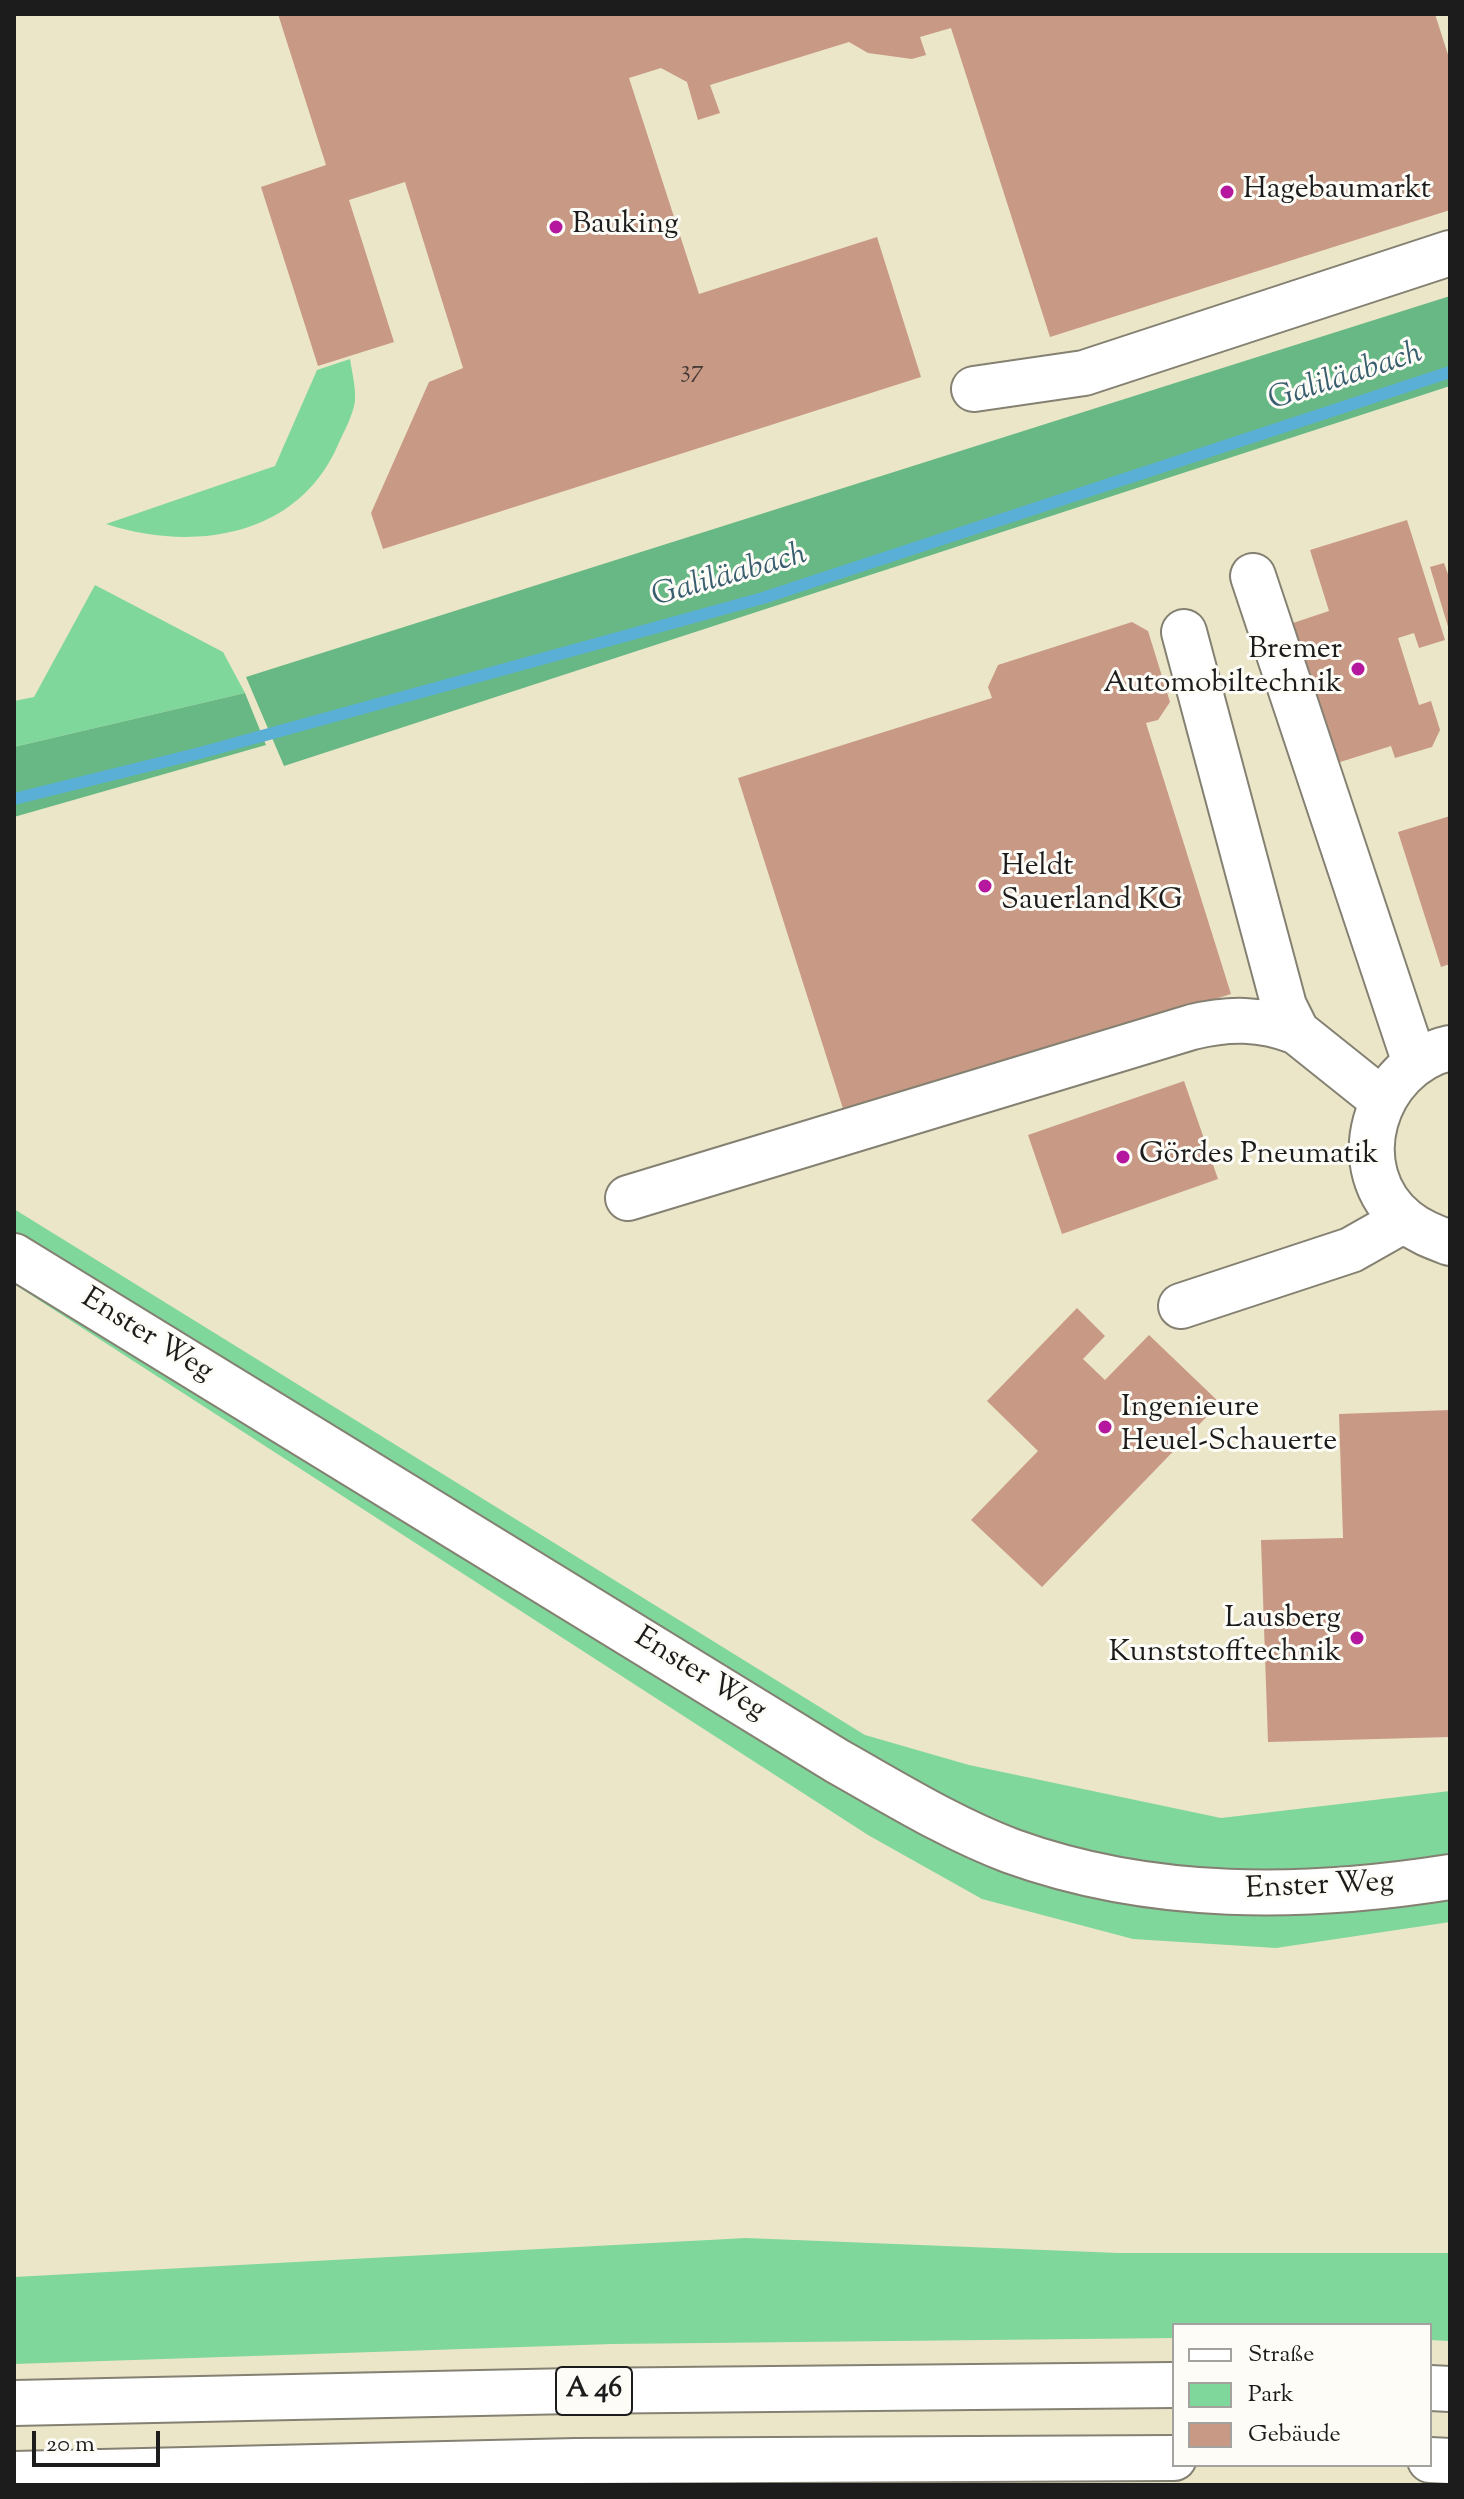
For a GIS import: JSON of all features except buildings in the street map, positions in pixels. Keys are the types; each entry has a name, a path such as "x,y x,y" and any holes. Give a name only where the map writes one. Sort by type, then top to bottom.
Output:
{"main road":[{"path":"974,389 1084,373 1450,253"},
{"path":"1253,576 1432,1055 1396,1079 1382,1100 1373,1124 1371,1149 1375,1174 1386,1199 1404,1220 1427,1235 1450,1243"},
{"path":"1184,632 1284,1006 1297,1032"},
{"path":"628,1198 1220,1020 1252,1020 1297,1032 1382,1100"},
{"path":"1181,1306 1351,1250 1404,1220"},
{"name":"Enster Weg","path":"14,1256 837,1761 930,1813 1011,1851 1147,1884 1228,1893 1306,1894 1450,1877"},
{"name":"A 46","path":"14,2403 573,2391 1172,2385"},
{"path":"14,2474 561,2461 1172,2458"}],"green space":[{"path":"1450,296 1450,386 284,766 246,677"},
{"path":"350,359 355,396 350,418 319,478 296,501 269,519 238,530 206,536 173,537 106,524 275,466 317,370"},
{"path":"95,585 223,652 245,693 14,747 14,701 34,697"},
{"path":"245,693 266,745 14,817 14,747"},
{"path":"14,1209 865,1735 969,1765 1221,1818 1450,1791 1450,1922 1276,1948 1133,1939 982,1899 868,1835 14,1284"},
{"path":"746,2238 1119,2253 1450,2253 1450,2341 1432,2340 1432,2323 1172,2323 1172,2338 612,2344 14,2364 14,2277"}],"waterway":[{"name":"Galiläabach","path":"14,799 200,753 763,598 1450,372"}],"place":[{"name":"Hagebaumarkt","path":"1227,192"},
{"name":"Bauking","path":"556,227"},
{"name":"Bremer Automobiltechnik","path":"1358,669"},
{"name":"Heldt Sauerland KG","path":"985,886"},
{"name":"Gördes Pneumatik","path":"1123,1157"},
{"name":"Ingenieure Heuel-Schauerte","path":"1105,1427"},
{"name":"Lausberg Kunststofftechnik","path":"1357,1638"}]}
